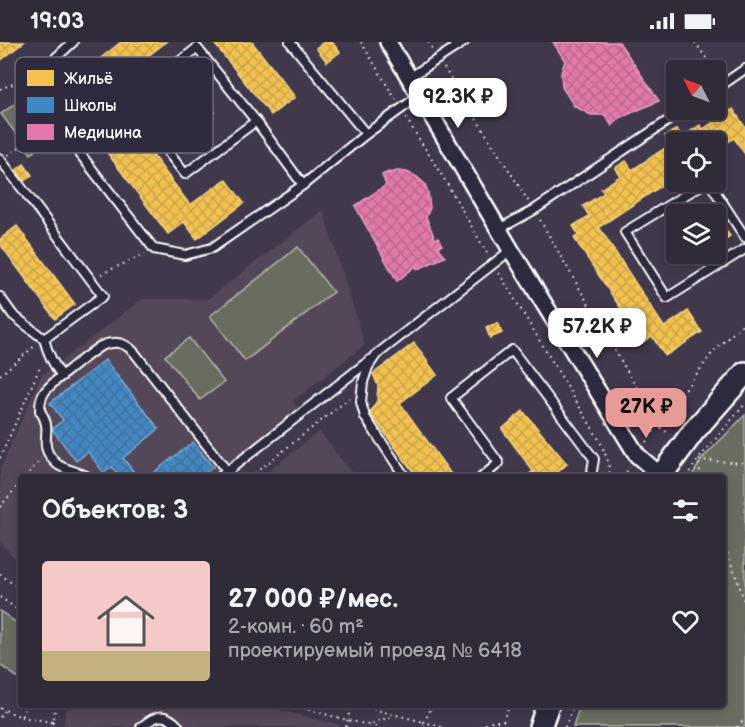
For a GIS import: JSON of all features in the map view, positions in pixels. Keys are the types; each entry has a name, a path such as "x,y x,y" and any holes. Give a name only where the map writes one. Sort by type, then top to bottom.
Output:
{"street":[{"path":"388,42 511,250 637,455 657,474"},
{"path":"662,474 708,414 745,373"},
{"path":"540,727 547,708"}],"lane":[{"path":"57,57 74,42"},
{"path":"290,42 366,134"},
{"path":"409,78 454,44 464,42"},
{"path":"186,57 197,48 204,57"},
{"path":"213,68 303,185"},
{"path":"726,82 745,69"},
{"path":"80,153 154,249 185,255 212,248 303,185 366,134 419,96"},
{"path":"499,229 534,210 669,120"},
{"path":"169,153 185,174 256,121"},
{"path":"0,159 103,296 44,339"},
{"path":"691,192 625,232 667,298 745,249"},
{"path":"714,192 745,237"},
{"path":"224,474 511,250"},
{"path":"0,297 13,315 44,339 50,358 62,376"},
{"path":"82,474 62,467 47,451 45,444 47,426 40,411 40,401 47,389 99,347 114,343 128,346 134,352 227,471"},
{"path":"486,474 499,463 451,398 512,350 594,459 592,474"},
{"path":"376,355 368,367 361,390 361,402 365,417 403,474"},
{"path":"141,727 159,716 172,719 179,727"}],"path":[{"path":"428,42 534,210 658,425"},
{"path":"695,42 711,65 734,67"},
{"path":"0,89 15,83"},
{"path":"0,159 15,149"},
{"path":"90,279 154,249"},
{"path":"625,474 658,425 713,352 745,322"},
{"path":"0,375 44,339"},
{"path":"0,458 41,366 44,339"},
{"path":"254,474 361,390"},
{"path":"688,474 745,404"},
{"path":"28,474 47,451"},
{"path":"698,460 745,463"},
{"path":"698,460 700,474"},
{"path":"0,507 18,486"},
{"path":"726,551 745,605"},
{"path":"0,574 18,588"},
{"path":"0,597 18,610"},
{"path":"0,708 21,717 52,722 56,727"},
{"path":"21,717 26,708"},
{"path":"51,727 55,708"},
{"path":"303,708 379,727"},
{"path":"346,727 350,708"},
{"path":"367,708 442,727"},
{"path":"423,727 431,708"},
{"path":"501,727 508,708"},
{"path":"566,727 573,708"},
{"path":"0,717 4,711"},
{"path":"369,724 394,715"},
{"path":"737,727 745,719"},
{"path":"480,727 492,720 502,721"}],"shaded area":[{"path":"323,210 365,345 293,401 305,417 233,474 18,474 18,562 0,541 0,469 41,376 142,299 208,299"},
{"path":"319,431 353,474 265,474"},
{"path":"66,708 272,708 340,725 340,727 63,727"}],"green space":[{"path":"15,104 15,133 1,114"},
{"path":"298,247 333,292 245,361 210,316"},
{"path":"189,338 224,382 200,400 165,356"},
{"path":"745,415 745,727 573,727 579,708 726,708 726,474 693,474 703,458"},
{"path":"0,611 18,624 18,678 0,665"}],"building: Жильё":[{"path":"0,42 24,42 0,61"},
{"path":"121,42 166,42 147,57 102,57"},
{"path":"213,42 252,42 295,97 271,115"},
{"path":"324,42 332,42 340,52 327,62 316,48"},
{"path":"733,109 745,127 745,154 734,138 726,143 726,132 690,132 700,125 703,129 716,120 726,120 726,114"},
{"path":"666,148 666,183 599,227 664,327 688,311 702,332 665,356 652,336 643,342 574,238 579,235 573,226 589,216 583,206 604,193 601,189 620,176 615,168 626,161 632,170"},
{"path":"107,153 151,153 190,205 226,179 244,203 197,239 184,222 168,234"},
{"path":"24,164 32,175 24,181 15,171"},
{"path":"17,226 75,304 55,319 0,244 0,239"},
{"path":"497,323 502,333 490,338 486,328"},
{"path":"414,343 437,375 400,403 451,474 415,474 370,413 377,401 378,386 373,374"},
{"path":"523,411 567,464 557,474 530,474 533,471 502,429"}],"building: Школы":[{"path":"105,360 159,429 123,458 136,474 117,474 112,467 104,473 88,452 76,461 52,429 63,420 50,403"},
{"path":"193,442 213,467 204,474 152,474"}],"building: Медицина":[{"path":"553,42 619,42 659,101 620,118 612,126 605,115 591,115 574,106 562,87 561,73 565,61"},
{"path":"397,171 407,172 425,184 430,208 426,217 435,239 438,238 442,245 438,247 445,257 418,269 416,266 397,281 355,206 386,185 382,175"}]}
